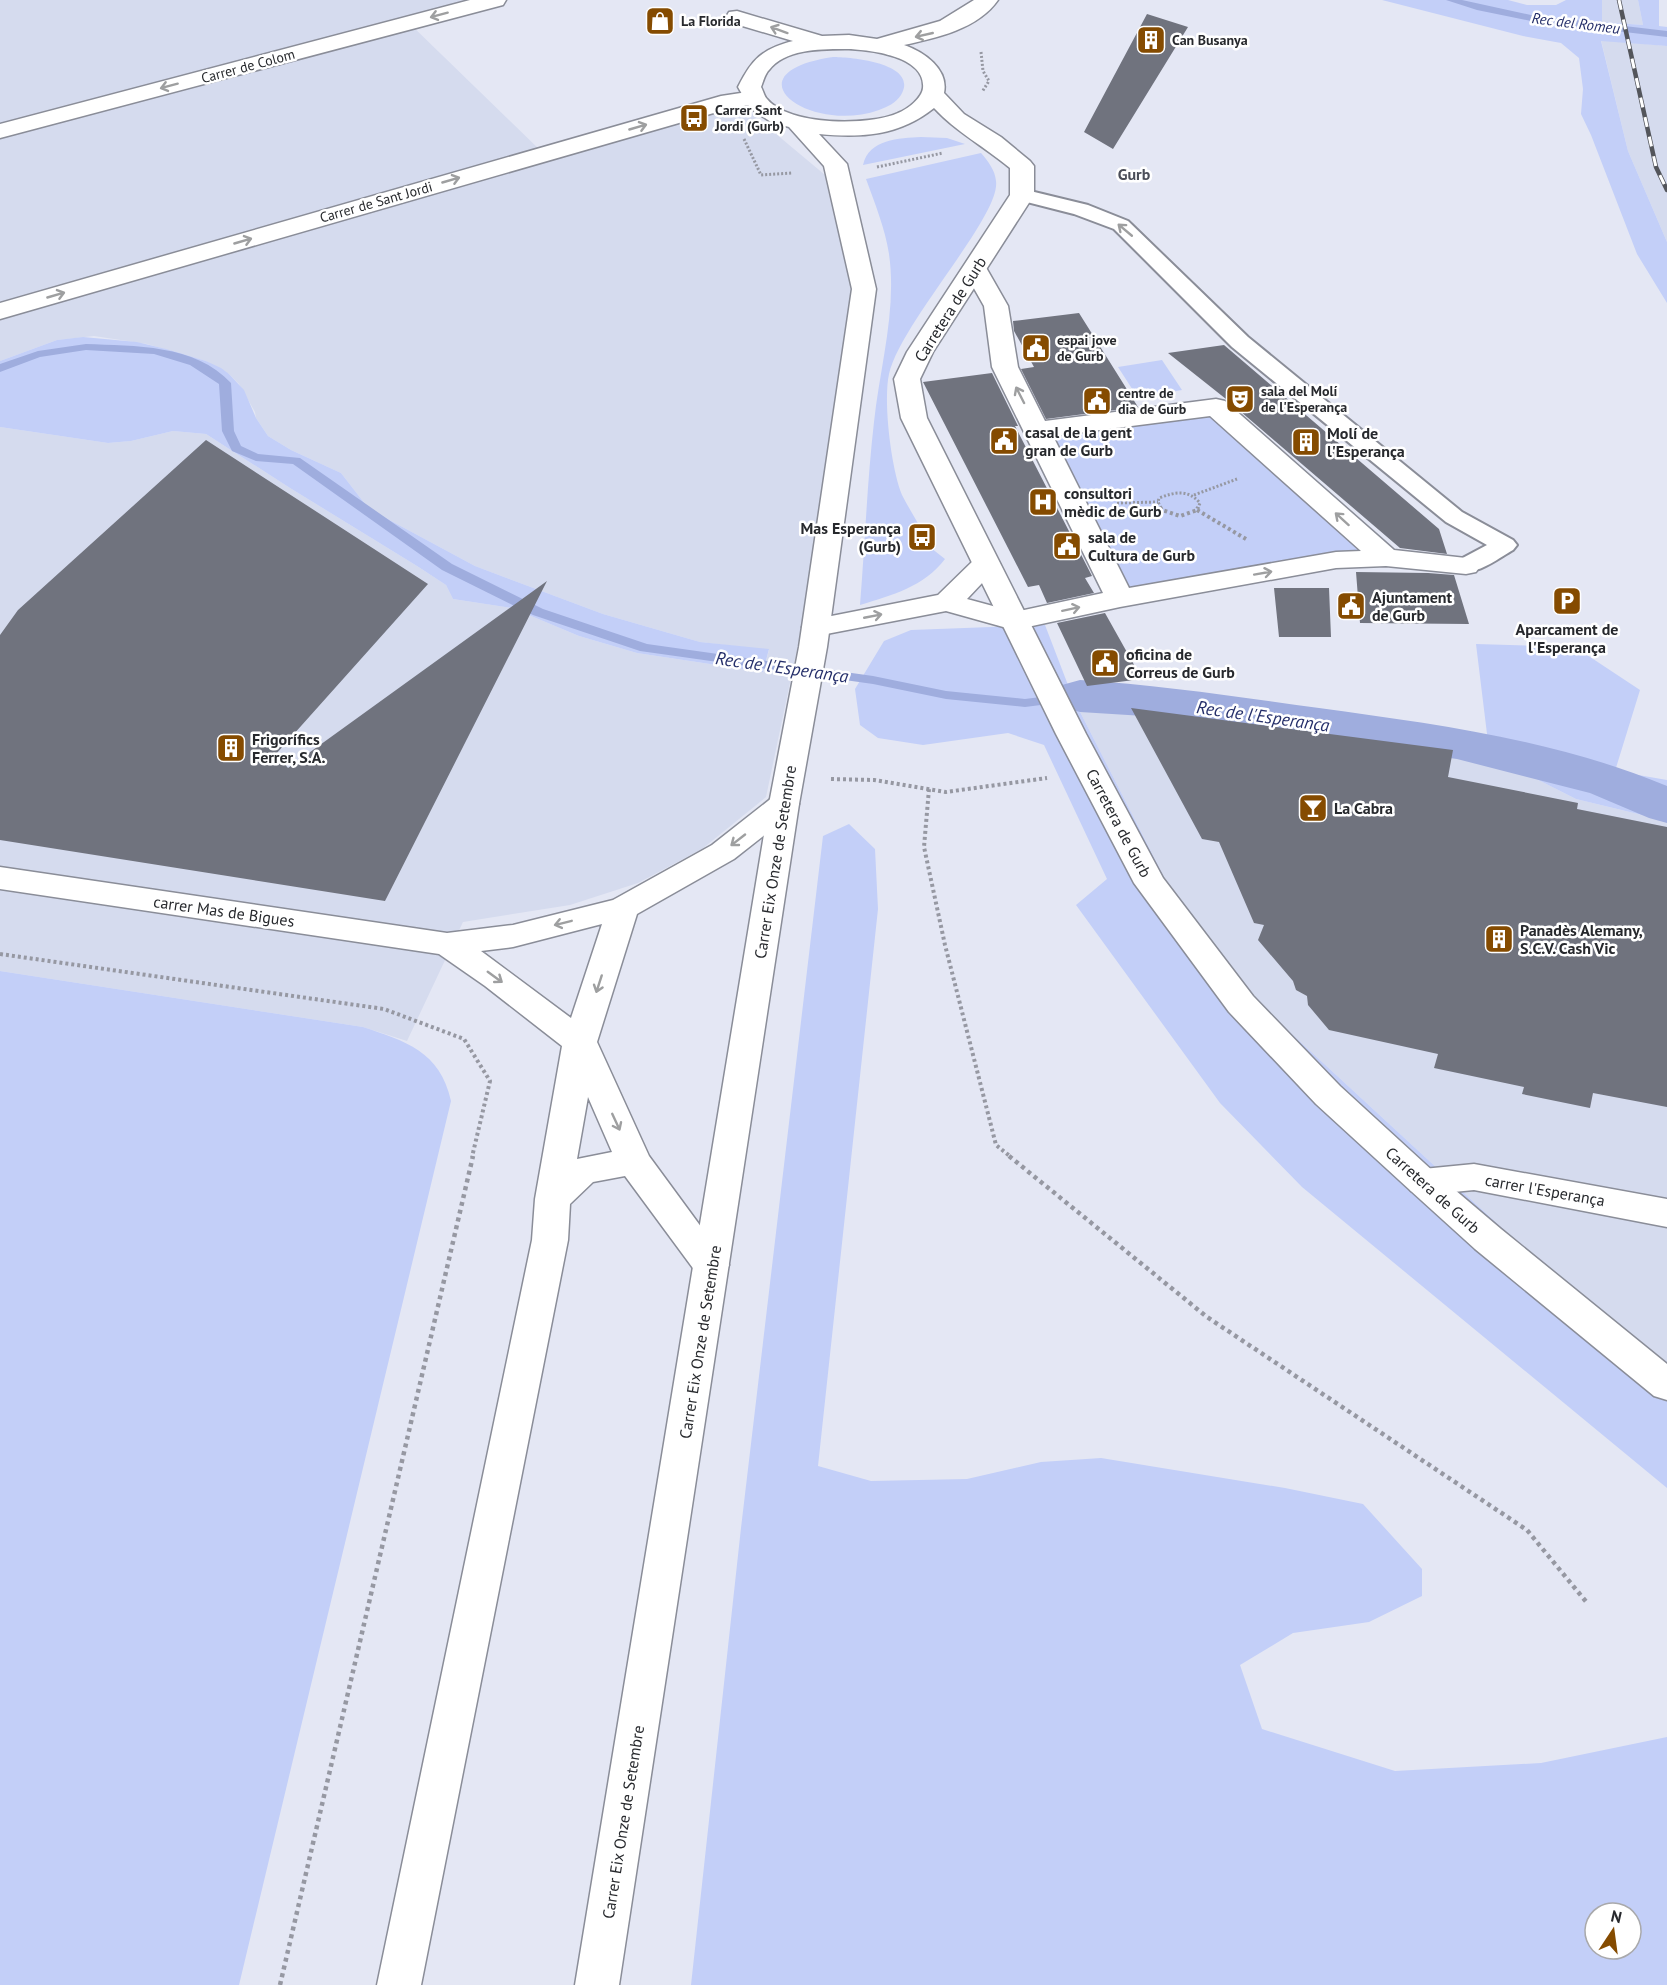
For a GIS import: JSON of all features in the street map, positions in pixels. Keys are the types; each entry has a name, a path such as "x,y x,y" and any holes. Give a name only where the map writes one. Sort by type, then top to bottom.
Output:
{"street":[{"name":"Carrer de Colom","path":"0,131 495,0"},
{"path":"878,45 929,34 945,28 967,16 987,0"},
{"path":"719,3 737,17 754,40 759,52 760,66 750,85 754,98 771,113 798,124 831,129 866,128 894,122 917,112 927,103 932,84 946,52 967,16"},
{"path":"737,17 820,43"},
{"path":"760,66 790,50 820,43 849,42 878,45 911,57 956,119 993,142 1022,166 1022,195"},
{"name":"Carrer de Sant Jordi","path":"0,311 554,150 729,101 754,98"},
{"path":"894,122 959,128 981,135"},
{"path":"798,124 835,164 843,149 866,128"},
{"name":"Carrer Eix Onze de Setembre","path":"597,1985 786,790 814,637 864,290 835,164"},
{"name":"Carretera de Gurb","path":"1022,195 920,352 907,379 914,418 1014,621 1150,883 1241,1005 1328,1095 1488,1239 1667,1385"},
{"path":"975,269 996,306 1005,367 1120,598"},
{"path":"1038,430 1216,407 1386,558"},
{"path":"947,602 1014,621 1120,598 1336,560 1386,558 1466,566"},
{"path":"814,637 947,602 986,564"},
{"name":"carrer Mas de Bigues","path":"0,878 447,944 513,936 623,908 723,852 786,790"},
{"path":"399,1985 550,1240 553,1199 580,1042 623,908"},
{"name":"carrer Mas de Bigues","path":"447,944 497,978 580,1042 634,1162 711,1265"},
{"path":"553,1199 583,1170 634,1162"},
{"name":"carrer l'Esperança","path":"1423,1182 1474,1177 1667,1213"}],"lane":[{"path":"1022,195 1081,209 1121,225 1240,342 1454,517 1505,544 1466,566"}],"path":[{"path":"741,133 761,175"},
{"path":"874,168 949,152"},
{"path":"1193,495 1200,503 1197,510 1187,515 1174,515 1162,510 1158,502 1159,498 1168,493 1181,492 1193,495 1242,477"},
{"path":"1197,510 1248,540"},
{"path":"786,790 874,780 946,792 1092,772"},
{"path":"929,789 924,848 945,945 996,1146 1207,1317 1527,1530 1588,1604"},
{"path":"0,954 384,1009 464,1039 490,1081 280,1985"}],"shaded area":[{"path":"0,0 492,0 407,21 543,153 732,97 837,185 858,294 821,535 766,797 702,849 638,883 570,905 463,922 407,1041 363,1027 0,971 0,427 108,443 131,441 173,431 206,434 446,585 453,599 512,608 579,636 637,653 763,672 769,650 700,642 603,614 475,566 369,509 341,473 291,450 268,436 239,384 229,374 206,361 147,344 94,336 57,340 0,361"},
{"path":"1382,0 1508,0 1527,5 1556,5 1566,0 1602,0 1602,22 1643,25 1638,0 1659,0 1659,26 1667,27 1667,46 1601,41 1628,151 1667,242 1667,303 1637,254 1581,114 1583,89 1579,58 1561,43 1523,36"},
{"path":"1602,0 1638,0 1643,25 1601,22"},
{"path":"1601,40 1667,46 1667,242 1628,151"},
{"path":"833,57 853,58 892,69 901,76 904,84 901,95 882,109 853,116 827,115 805,108 790,99 782,87 785,76 801,65"},
{"path":"947,138 965,144 863,165 866,156 878,145 895,139"},
{"path":"981,153 991,166 995,177 993,197 968,244 911,327 897,352 887,386 889,434 894,469 902,495 922,531 910,536 918,550 931,548 945,559 927,577 907,589 860,605 872,445 891,296 887,244 866,179"},
{"path":"83,337 137,342 206,361 221,368 244,390 256,418 268,436 291,450 341,473 369,509 475,566 603,614 700,642 769,649 763,672 637,653 579,636 512,608 453,599 446,585 206,434 173,431 131,441 108,443 0,427 0,361 57,340"},
{"path":"1162,360 1182,390 1138,398 1118,367"},
{"path":"1216,407 1386,558 1120,598 1038,430"},
{"path":"1045,625 1073,698 1167,883 1256,1001 1596,1315 1667,1373 1667,1488 1302,1187 1220,1103 1076,905 1107,879 1044,745 1008,733 923,745 878,738 860,725 855,689 884,641 911,630"},
{"path":"1476,644 1575,647 1640,690 1615,771 1667,780 1667,821 1576,799 1499,760 1456,750 1215,712 1106,701 1107,687 1299,706 1395,720 1488,742"},
{"path":"1073,698 1215,712 1456,750 1499,760 1576,799 1667,821 1667,1373 1596,1315 1256,1001 1167,883"},
{"path":"849,824 875,849 878,909 818,1466 871,1481 967,1479 1041,1462 1101,1458 1285,1488 1363,1504 1422,1569 1422,1596 1369,1622 1293,1633 1240,1665 1262,1729 1395,1771 1541,1763 1667,1737 1667,1985 691,1985 741,1528 823,836"},
{"path":"0,971 363,1027 393,1037 419,1050 439,1070 451,1101 239,1985 0,1985"}],"building":[{"path":"1147,14 1188,27 1113,149 1084,132"},
{"path":"1079,313 1138,407 1046,419 1021,369 1034,367 1014,331 1013,321"},
{"name":"Molí de l'Esperança","path":"1224,345 1439,529 1447,554 1400,548 1226,399 1168,353"},
{"path":"992,373 1018,426 1015,426 1092,576 1085,578 1094,593 1047,603 1039,585 1028,587 923,382"},
{"name":"Frigorífics Ferrer, S.A.","path":"206,440 428,584 276,754 288,768 547,581 385,901 0,840 0,635 18,610"},
{"path":"1356,572 1454,575 1469,624 1360,623"},
{"path":"1274,588 1329,588 1331,637 1279,637"},
{"name":"oficina de Correus de Gurb","path":"1105,613 1142,679 1087,686 1057,623"},
{"name":"Panadès Alemany, S.C.V. Cash Vic","path":"1131,708 1453,750 1448,777 1578,803 1577,809 1667,827 1667,1107 1593,1093 1590,1108 1522,1094 1524,1087 1434,1068 1438,1054 1329,1030 1308,1005 1307,996 1296,990 1293,981 1258,940 1264,925 1254,923 1219,842 1202,839"}],"waterway":[{"name":"Rec del Romeu","path":"1451,0 1531,18 1667,34"},
{"name":"Rec de l'Esperança","path":"0,368 38,354 86,347 155,351 194,363 225,383 228,431 236,448 256,457 296,461 447,567 538,612 645,648 873,680 946,695 1025,703 1080,696"},
{"name":"Rec de l'Esperança","path":"1080,696 1144,700 1457,743 1606,780 1667,806"}],"railway":[{"path":"1619,0 1656,167 1667,190"}],"place":[{"name":"La Florida","path":"660,21"},
{"name":"Can Busanya","path":"1151,40"},
{"name":"Carrer Sant Jordi (Gurb)","path":"694,118"},
{"name":"espai jove de Gurb","path":"1036,348"},
{"name":"sala del Molí de l'Esperança","path":"1240,399"},
{"name":"centre de dia de Gurb","path":"1097,401"},
{"name":"casal de la gent gran de Gurb","path":"1004,441"},
{"name":"Molí de l'Esperança","path":"1306,442"},
{"name":"consultori mèdic de Gurb","path":"1043,502"},
{"name":"Mas Esperança (Gurb)","path":"922,537"},
{"name":"sala de Cultura de Gurb","path":"1067,546"},
{"name":"Aparcament de l'Esperança","path":"1567,601"},
{"name":"Ajuntament de Gurb","path":"1351,606"},
{"name":"oficina de Correus de Gurb","path":"1105,663"},
{"name":"Frigorífics Ferrer, S.A.","path":"231,748"},
{"name":"La Cabra","path":"1313,808"},
{"name":"Panadès Alemany, S.C.V. Cash Vic","path":"1499,939"}],"district":[{"name":"Gurb","path":"1134,174"}]}
